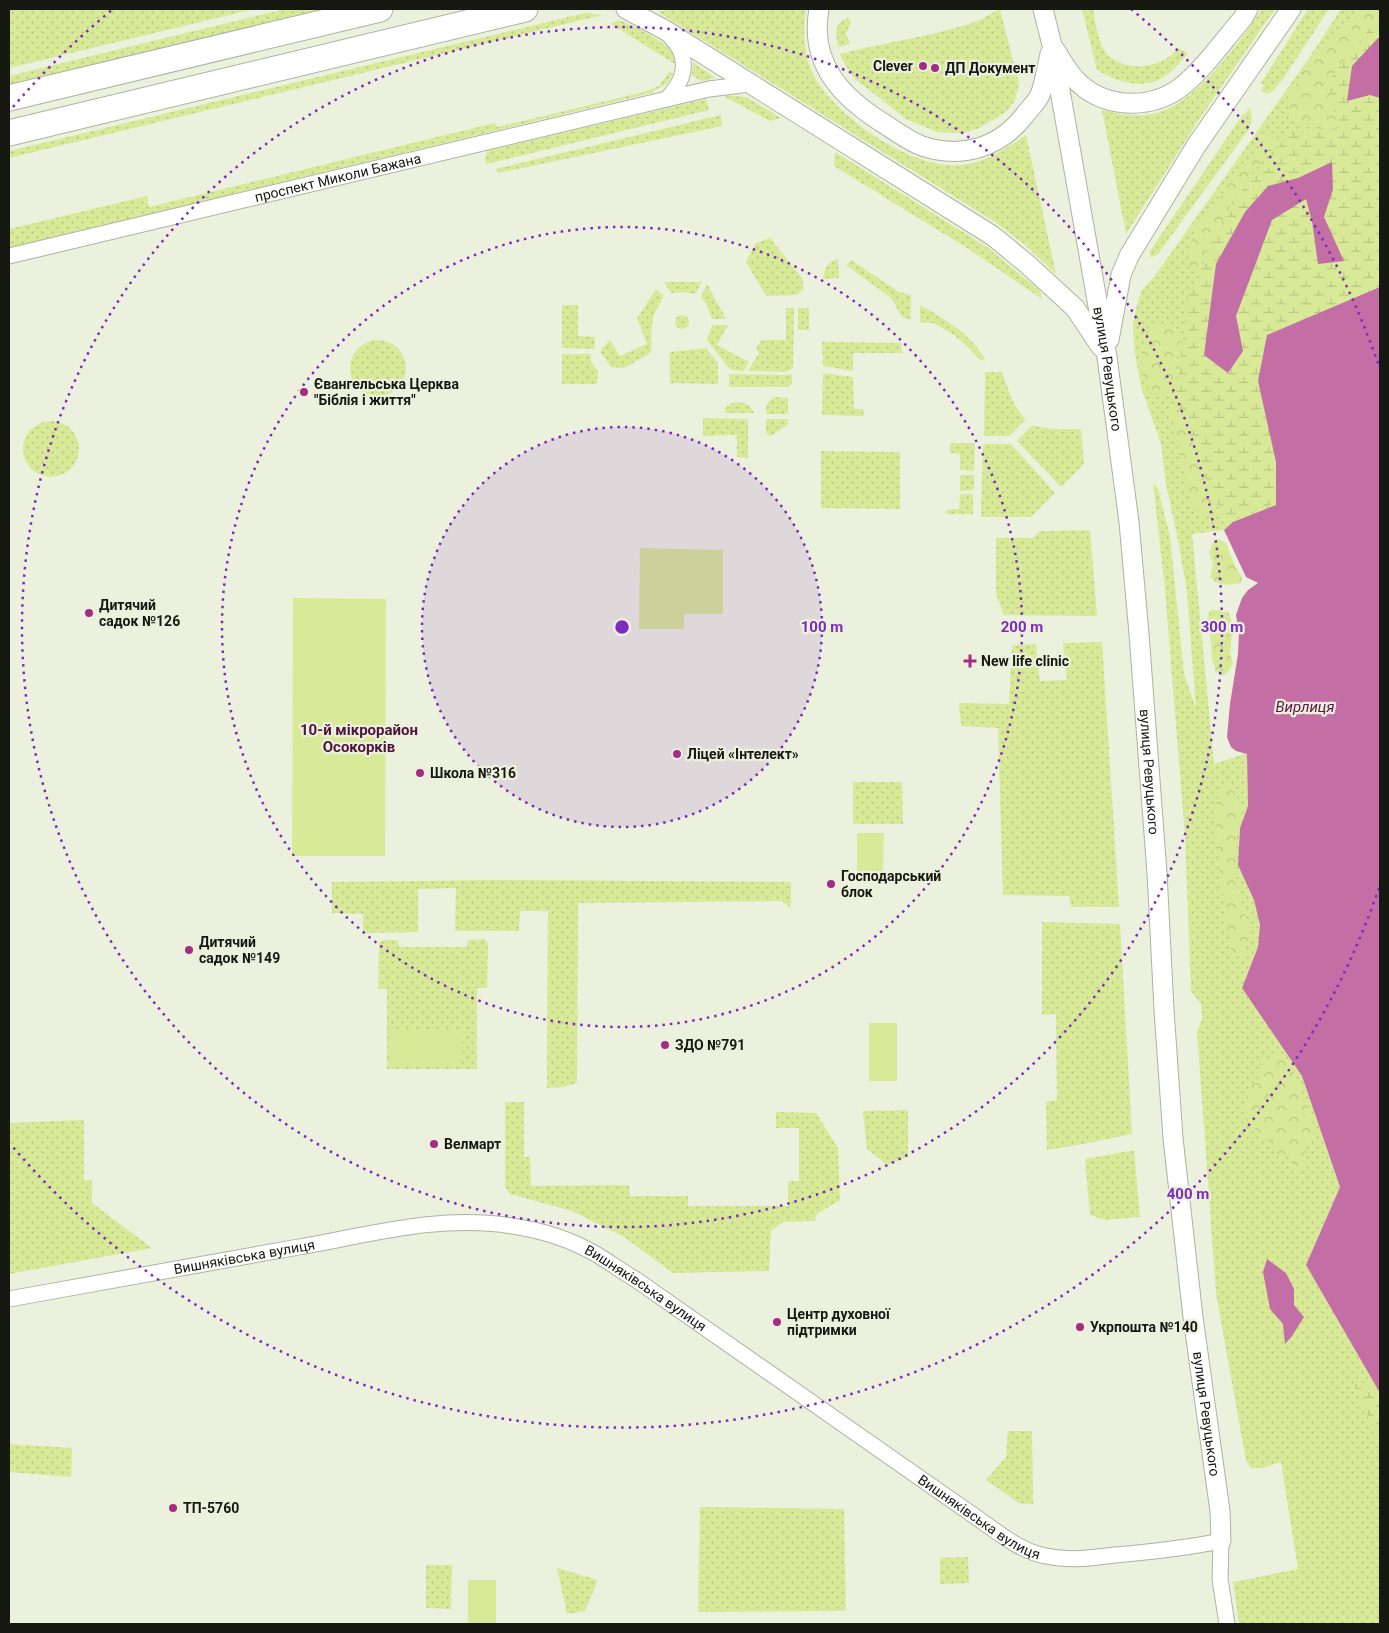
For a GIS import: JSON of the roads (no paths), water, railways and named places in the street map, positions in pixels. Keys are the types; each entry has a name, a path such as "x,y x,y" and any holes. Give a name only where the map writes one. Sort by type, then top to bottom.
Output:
{"highway":[{"path":"9,98 380,9"},
{"path":"9,133 524,9"}],"street":[{"path":"626,9 665,30 993,236 1028,264 1075,308 1107,356"},
{"path":"819,9 817,30 822,56 834,82 847,96 876,119 907,139 942,151 974,150 993,142 1018,123 1040,95 1052,45"},
{"path":"1052,45 1066,68 1081,85 1098,96 1118,102 1134,104 1150,102 1167,96 1182,86 1205,62 1248,9"},
{"path":"1107,356 1121,275 1129,256 1196,146 1291,9"},
{"name":"вулиця Ревуцького","path":"1044,11 1052,45 1107,356 1129,522 1157,873 1173,1138 1193,1317 1220,1510 1221,1541"},
{"path":"665,30 680,51 682,61 682,79 667,99"},
{"name":"проспект Миколи Бажана","path":"9,256 708,89 750,84"},
{"name":"Вишняківська вулиця","path":"9,1299 383,1230 434,1223 470,1222 513,1226 562,1238 594,1252 1024,1549 1046,1556 1083,1558 1159,1551 1221,1541"},
{"path":"1221,1541 1220,1579 1226,1624"}],"water":[{"path":"1380,38 1380,98 1370,95 1347,101 1352,66"},
{"path":"1332,162 1333,189 1324,217 1344,261 1318,264 1312,221 1306,199 1272,220 1236,316 1243,351 1228,373 1204,355 1216,264 1245,212 1268,186 1298,178"},
{"name":"Вирлиця","path":"1380,287 1380,1393 1306,1265 1340,1187 1302,1076 1242,988 1258,947 1260,925 1254,900 1238,865 1240,828 1248,806 1247,754 1236,751 1231,747 1227,737 1238,654 1239,633 1236,615 1242,598 1248,590 1258,583 1246,577 1224,530 1233,522 1276,505 1276,462 1258,381 1267,335"},
{"path":"1267,1259 1286,1273 1294,1289 1294,1305 1304,1317 1285,1344 1283,1324 1270,1309 1263,1272"}],"place":[{"name":"Clever","path":"923,66"},
{"name":"ДП Документ","path":"935,68"},
{"name":"Євангельська Церква \"Біблія і життя\"","path":"304,392"},
{"name":"Дитячий садок №126","path":"89,613"},
{"name":"New life clinic","path":"970,661"},
{"name":"Ліцей «Інтелект»","path":"677,754"},
{"name":"Школа №316","path":"420,773"},
{"name":"Господарський блок","path":"831,884"},
{"name":"Дитячий садок №149","path":"189,950"},
{"name":"ЗДО №791","path":"665,1045"},
{"name":"Велмарт","path":"434,1144"},
{"name":"Центр духовної підтримки","path":"777,1322"},
{"name":"Укрпошта №140","path":"1080,1327"},
{"name":"ТП-5760","path":"173,1508"}],"district":[{"name":"10-й мікрорайон Осокорків","path":"359,738"}]}
